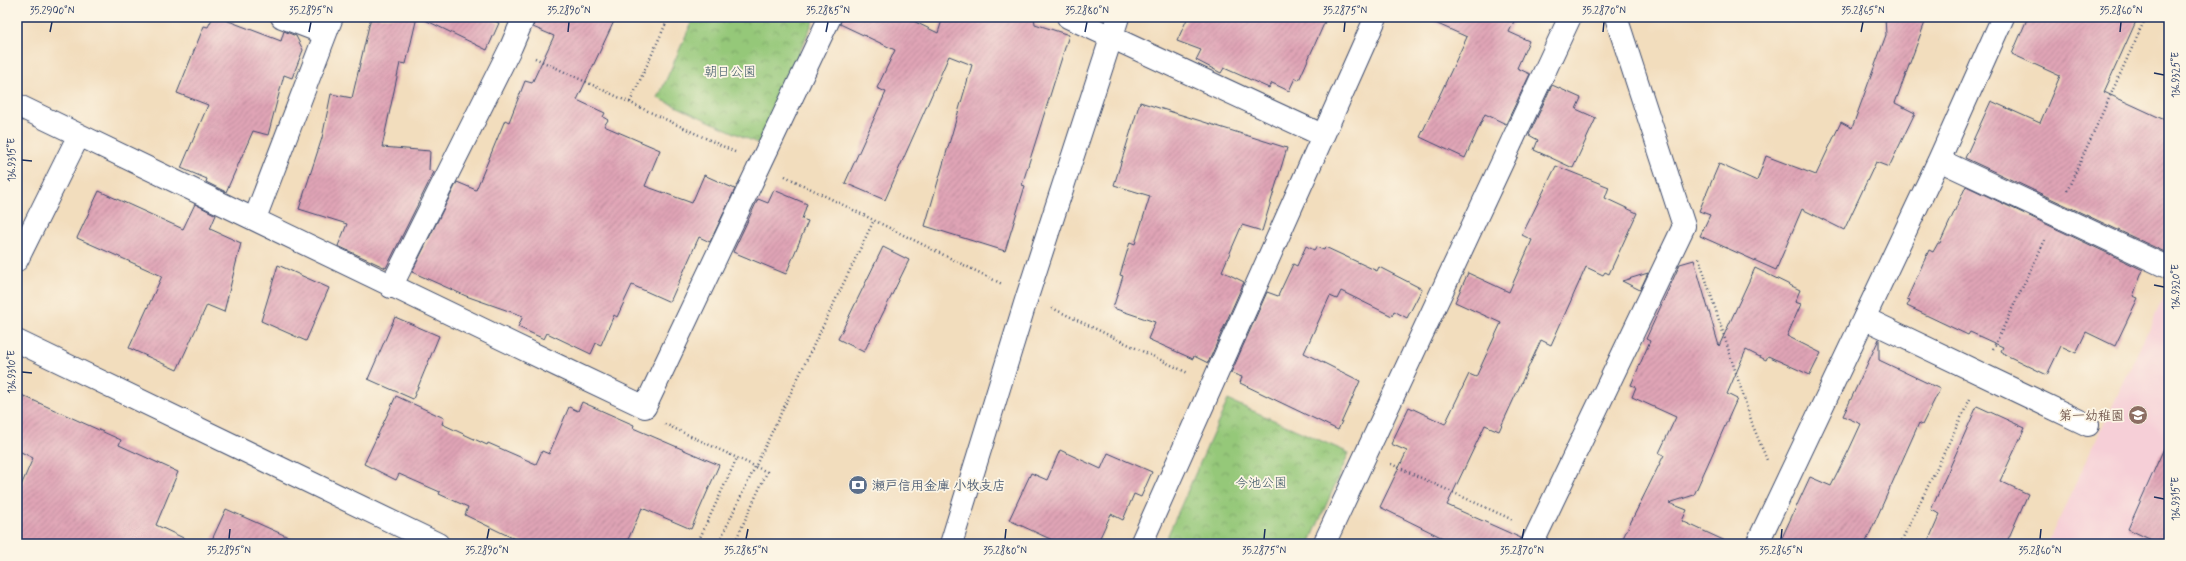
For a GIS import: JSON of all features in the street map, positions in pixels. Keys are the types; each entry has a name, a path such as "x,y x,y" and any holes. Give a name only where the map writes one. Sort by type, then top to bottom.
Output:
{"street":[{"path":"255,218 328,25 282,17"},
{"path":"391,287 511,47 524,17"},
{"path":"17,105 255,218 391,287 645,407 762,164 830,17"},
{"path":"1068,17 1322,135"},
{"path":"951,544 1027,297 1118,17"},
{"path":"1141,544 1322,135 1376,17"},
{"path":"1324,544 1570,17"},
{"path":"1535,538 1684,226 1616,17"},
{"path":"1757,544 1939,160 2003,17"},
{"path":"17,260 79,135"},
{"path":"1939,160 2169,268"},
{"path":"1864,318 2088,425"},
{"path":"17,341 438,544"}],"path":[{"path":"630,102 669,17"},
{"path":"1900,544 2056,215 2146,17"},
{"path":"511,47 762,164 1027,297 1213,384"},
{"path":"718,544 874,220"},
{"path":"1684,226 1694,243 1753,426 1781,494"},
{"path":"645,407 662,423 767,472 734,544"},
{"path":"1367,453 1535,538"},
{"path":"697,544 737,458"}],"shaded area":[{"name":"第一幼稚園","path":"2169,286 2169,544 2047,544"}],"green space":[{"name":"朝日公園","path":"694,17 815,17 759,144 658,98"},
{"name":"今池公園","path":"1228,400 1349,453 1309,544 1164,544"}],"building":[{"path":"213,17 218,17 281,41 284,31 296,36 303,50 292,78 284,75 268,135 253,131 226,192 206,182 207,179 181,168 208,105 177,93 204,26 208,27"},
{"path":"371,17 417,17 406,64 400,63 382,147 430,151 429,170 434,172 386,268 338,246 347,224 299,209 322,138 331,94 352,98"},
{"path":"419,17 486,17 499,23 487,50"},
{"path":"536,17 616,17 577,100 605,113 603,117 608,120 604,126 660,150 645,186 692,203 704,175 735,189 710,242 699,237 670,302 632,285 617,317 614,315 601,345 596,343 591,354 547,333 544,339 518,327 523,316 466,296 412,272 457,182 476,190 505,120 509,122 525,81 532,83 554,36 533,27"},
{"path":"842,17 905,17 938,33 943,17 1034,17 1035,24 1069,35 1022,185 1025,186 1005,251 925,226 972,65 949,56 885,200 845,183 886,92 877,88 895,50 840,24"},
{"path":"1188,17 1327,17 1299,80 1295,78 1289,91 1272,83 1269,88 1224,68 1221,73 1196,60 1201,50 1177,41"},
{"path":"1422,17 1516,17 1509,32 1529,41 1517,68 1530,74 1506,124 1485,114 1465,158 1420,137 1467,37"},
{"path":"1885,17 1927,17 1895,103 1915,113 1889,167 1876,162 1844,230 1802,209 1776,270 1700,236 1710,215 1699,211 1719,164 1757,181 1766,156 1816,175 1841,122 1852,128 1886,35"},
{"path":"2028,17 2138,17 2104,92 2169,122 2169,254 1965,158 1991,101 2040,123 2060,76 2012,54"},
{"path":"1552,85 1581,98 1576,109 1596,118 1573,168 1534,150 1538,140 1529,135"},
{"path":"1140,102 1287,148 1262,231 1242,225 1222,271 1244,282 1208,363 1194,356 1193,359 1148,339 1155,322 1113,308 1123,276 1120,275 1130,242 1135,244 1150,196 1114,185"},
{"path":"1556,166 1609,187 1605,198 1637,213 1609,274 1605,272 1603,275 1586,267 1551,345 1541,340 1499,431 1485,425 1447,505 1521,538 1520,544 1455,544 1380,507 1407,451 1391,444 1409,407 1445,424 1469,374 1476,377 1501,323 1455,302 1468,273 1509,292 1532,240 1522,235"},
{"path":"1966,186 2143,270 2133,296 2138,298 2115,346 2086,332 2076,353 2061,346 2047,375 2004,354 2001,351 2003,347 1970,332 1968,335 1907,306 1910,300 1907,299 1929,250 1933,252 1938,243 1940,243"},
{"path":"774,190 807,204 802,219 808,221 786,274 733,252 758,199 768,203"},
{"path":"99,191 183,229 195,204 216,215 210,229 241,243 224,312 207,305 177,370 129,348 162,276 77,238"},
{"path":"1306,246 1314,250 1316,247 1324,250 1325,247 1377,271 1379,267 1422,289 1407,318 1394,311 1392,316 1341,291 1337,299 1330,296 1304,353 1360,381 1338,430 1240,383 1242,377 1231,373 1267,292 1278,296 1293,264 1297,266"},
{"path":"883,247 909,260 864,352 838,339"},
{"path":"1694,260 1719,346 1755,268 1800,290 1795,302 1801,304 1787,336 1821,353 1810,375 1768,356 1766,360 1746,350 1727,394 1737,399 1694,495 1669,503 1687,510 1682,521 1732,544 1620,544 1664,455 1659,453 1676,417 1632,397 1636,387 1631,385 1650,341 1646,339 1680,264"},
{"path":"278,265 329,288 306,341 261,321"},
{"path":"1648,273 1640,290 1622,281"},
{"path":"395,317 439,336 413,399 368,379"},
{"path":"1879,339 1879,360 1940,389 1922,425 1919,423 1865,544 1779,544 1810,477 1831,486 1849,450 1861,424 1843,416"},
{"path":"17,393 121,440 119,445 178,472 156,525 196,544 17,544 17,495 33,458 17,450"},
{"path":"396,396 444,418 442,424 487,445 488,443 536,464 542,451 549,454 569,407 578,411 582,402 634,425 633,428 719,465 691,529 642,508 626,544 525,544 465,515 468,507 439,494 440,492 399,474 396,480 364,464"},
{"path":"1977,406 2025,428 2000,481 2028,494 2006,544 1927,544 1940,514 1931,510"},
{"path":"2169,437 2169,544 2160,544 2128,529"},
{"path":"1060,450 1101,469 1108,453 1152,472 1141,497 1134,494 1123,520 1111,514 1097,544 1061,544 1009,520 1031,473 1047,480"},
{"path":"226,509 304,544 210,544"}],"place":[{"name":"第一幼稚園","path":"2138,415"},
{"name":"瀬戸信用金庫 小牧支店","path":"858,485"}]}
